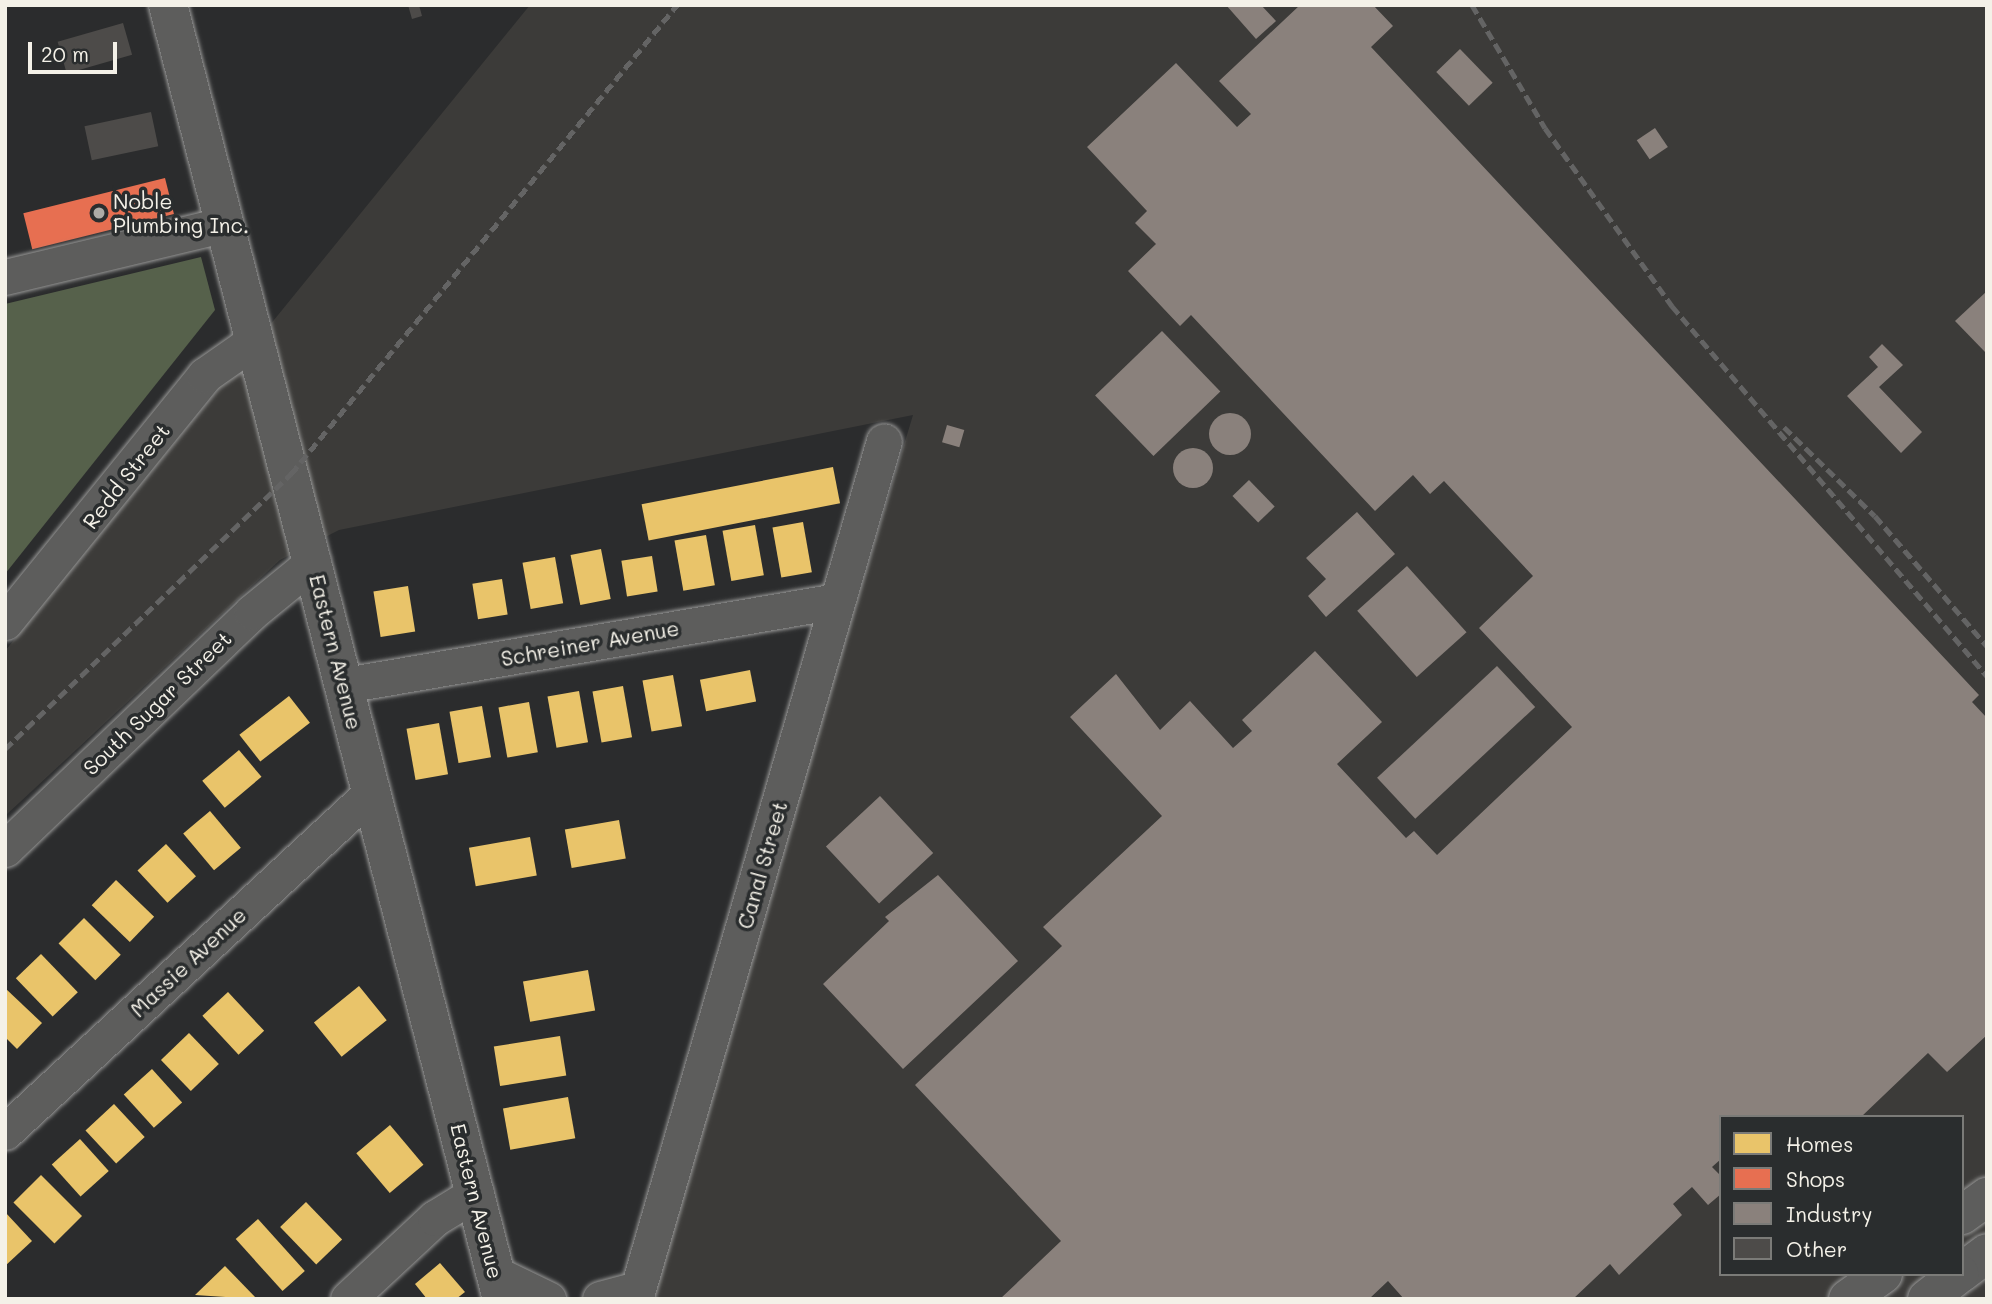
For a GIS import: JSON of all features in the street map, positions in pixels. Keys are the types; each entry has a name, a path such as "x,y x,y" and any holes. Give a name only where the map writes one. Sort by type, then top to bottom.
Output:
{"main road":[{"name":"Eastern Avenue","path":"168,5 499,1286"},
{"path":"1964,1214 1987,1197"},
{"path":"1964,1271 1987,1253"},
{"path":"1848,1299 1880,1276"},
{"path":"1927,1299 1957,1276"}],"street":[{"path":"5,277 225,224"},
{"name":"Redd Street","path":"5,622 205,375 255,340"},
{"name":"Canal Street","path":"600,1299 637,1294 884,441"},
{"name":"South Sugar Street","path":"5,849 252,612 313,562"},
{"name":"Schreiner Avenue","path":"345,685 836,601"},
{"name":"Massie Avenue","path":"5,1132 371,793"},
{"path":"348,1299 435,1218 476,1193"},
{"path":"499,1286 548,1299"}],"shaded area":[{"path":"530,5 1987,5 1987,1299 646,1299 913,415 339,530 280,560 5,816 5,651"}],"green space":[{"path":"201,257 215,310 5,574 5,304"}],"building: Homes":[{"path":"833,467 840,503 649,541 642,504"},
{"path":"803,522 812,572 781,578 772,527"},
{"path":"755,525 764,575 731,581 723,531"},
{"path":"706,535 715,585 683,591 674,541"},
{"path":"601,549 611,599 580,605 571,555"},
{"path":"652,556 658,592 627,596 621,561"},
{"path":"555,557 563,603 531,609 523,563"},
{"path":"502,579 508,615 478,619 472,584"},
{"path":"408,586 415,631 381,637 373,591"},
{"path":"750,670 756,701 706,711 700,680"},
{"path":"673,675 682,726 652,732 642,680"},
{"path":"623,686 632,737 602,743 592,691"},
{"path":"579,691 588,742 557,748 547,697"},
{"path":"289,696 310,723 260,762 239,735"},
{"path":"529,702 538,752 507,758 498,707"},
{"path":"482,706 491,757 459,763 450,712"},
{"path":"439,723 448,774 416,780 407,729"},
{"path":"239,750 261,777 225,808 202,781"},
{"path":"210,811 241,848 214,870 183,833"},
{"path":"619,820 626,858 572,868 565,830"},
{"path":"530,837 537,875 476,886 469,848"},
{"path":"166,844 196,876 167,903 137,871"},
{"path":"116,880 154,917 130,942 92,905"},
{"path":"84,918 121,955 95,980 59,943"},
{"path":"41,954 78,992 53,1016 16,978"},
{"path":"588,970 595,1010 530,1022 523,981"},
{"path":"359,986 387,1020 342,1057 314,1023"},
{"path":"5,988 42,1023 17,1049 5,1037"},
{"path":"228,992 264,1031 239,1055 202,1016"},
{"path":"189,1033 219,1064 191,1091 161,1060"},
{"path":"560,1036 566,1076 500,1086 494,1046"},
{"path":"152,1069 182,1102 154,1128 124,1094"},
{"path":"568,1097 575,1138 510,1150 503,1108"},
{"path":"114,1104 145,1137 116,1164 85,1131"},
{"path":"390,1125 423,1165 390,1193 356,1153"},
{"path":"80,1139 109,1171 81,1196 52,1164"},
{"path":"41,1175 82,1216 54,1244 13,1203"},
{"path":"306,1202 342,1239 316,1264 280,1227"},
{"path":"5,1212 32,1241 5,1266"},
{"path":"258,1219 305,1271 283,1291 236,1239"},
{"path":"440,1263 465,1292 456,1299 427,1299 415,1284"},
{"path":"225,1266 257,1299 195,1295"}],"building: Shops":[{"name":"Noble Plumbing Inc.","path":"165,178 174,214 32,249 23,213"}],"building: Industry":[{"path":"1226,5 1261,5 1276,21 1256,39"},
{"path":"1300,5 1373,5 1393,26 1371,47 1979,695 1972,702 1987,718 1987,1035 1947,1072 1928,1053 1863,1115 1719,1115 1719,1161 1712,1167 1719,1174 1719,1196 1708,1205 1692,1187 1673,1204 1682,1215 1619,1275 1610,1264 1573,1299 1404,1299 1388,1281 1369,1299 1000,1299 1061,1241 915,1085 1062,946 1043,927 1162,816 1070,717 1116,674 1160,730 1190,701 1233,748 1252,731 1242,720 1315,651 1382,722 1337,764 1406,838 1414,831 1437,855 1572,727 1479,628 1533,576 1444,481 1430,494 1413,475 1375,511 1191,315 1180,326 1128,271 1156,244 1135,223 1147,211 1087,147 1176,63 1237,127 1251,114 1219,81"},
{"path":"1460,49 1493,83 1469,106 1436,72"},
{"path":"1655,128 1668,147 1650,159 1637,140"},
{"path":"1987,291 1987,354 1955,321"},
{"path":"1162,331 1220,391 1153,456 1095,396"},
{"path":"1882,344 1903,365 1879,387 1922,432 1901,453 1847,396 1878,367 1869,357"},
{"path":"1230,413 1245,419 1251,434 1245,449 1230,455 1215,449 1209,434 1215,419"},
{"path":"947,425 964,430 959,447 942,442"},
{"path":"1193,448 1201,449 1207,454 1212,460 1212,476 1207,482 1201,487 1193,488 1185,487 1179,482 1174,476 1173,468 1174,460 1179,454 1185,449"},
{"path":"1249,480 1275,507 1258,523 1232,496"},
{"path":"1357,512 1395,554 1326,617 1308,596 1326,579 1306,558"},
{"path":"1407,566 1467,632 1417,677 1357,611"},
{"path":"1497,666 1535,707 1415,819 1377,778"},
{"path":"880,796 933,853 879,904 826,846"},
{"path":"938,875 1018,961 903,1069 823,984 889,921 885,917"}],"building: Other":[{"path":"408,5 419,5 422,16 412,19"},
{"path":"123,23 132,55 67,73 58,42"},
{"path":"151,112 158,146 92,160 84,126"}],"railway":[{"path":"5,749 291,474 677,5"},
{"path":"1472,5 1545,128 1672,306 1987,676"},
{"path":"1784,427 1875,516 1987,646"}],"place":[{"name":"Noble Plumbing Inc.","path":"99,213"}]}
